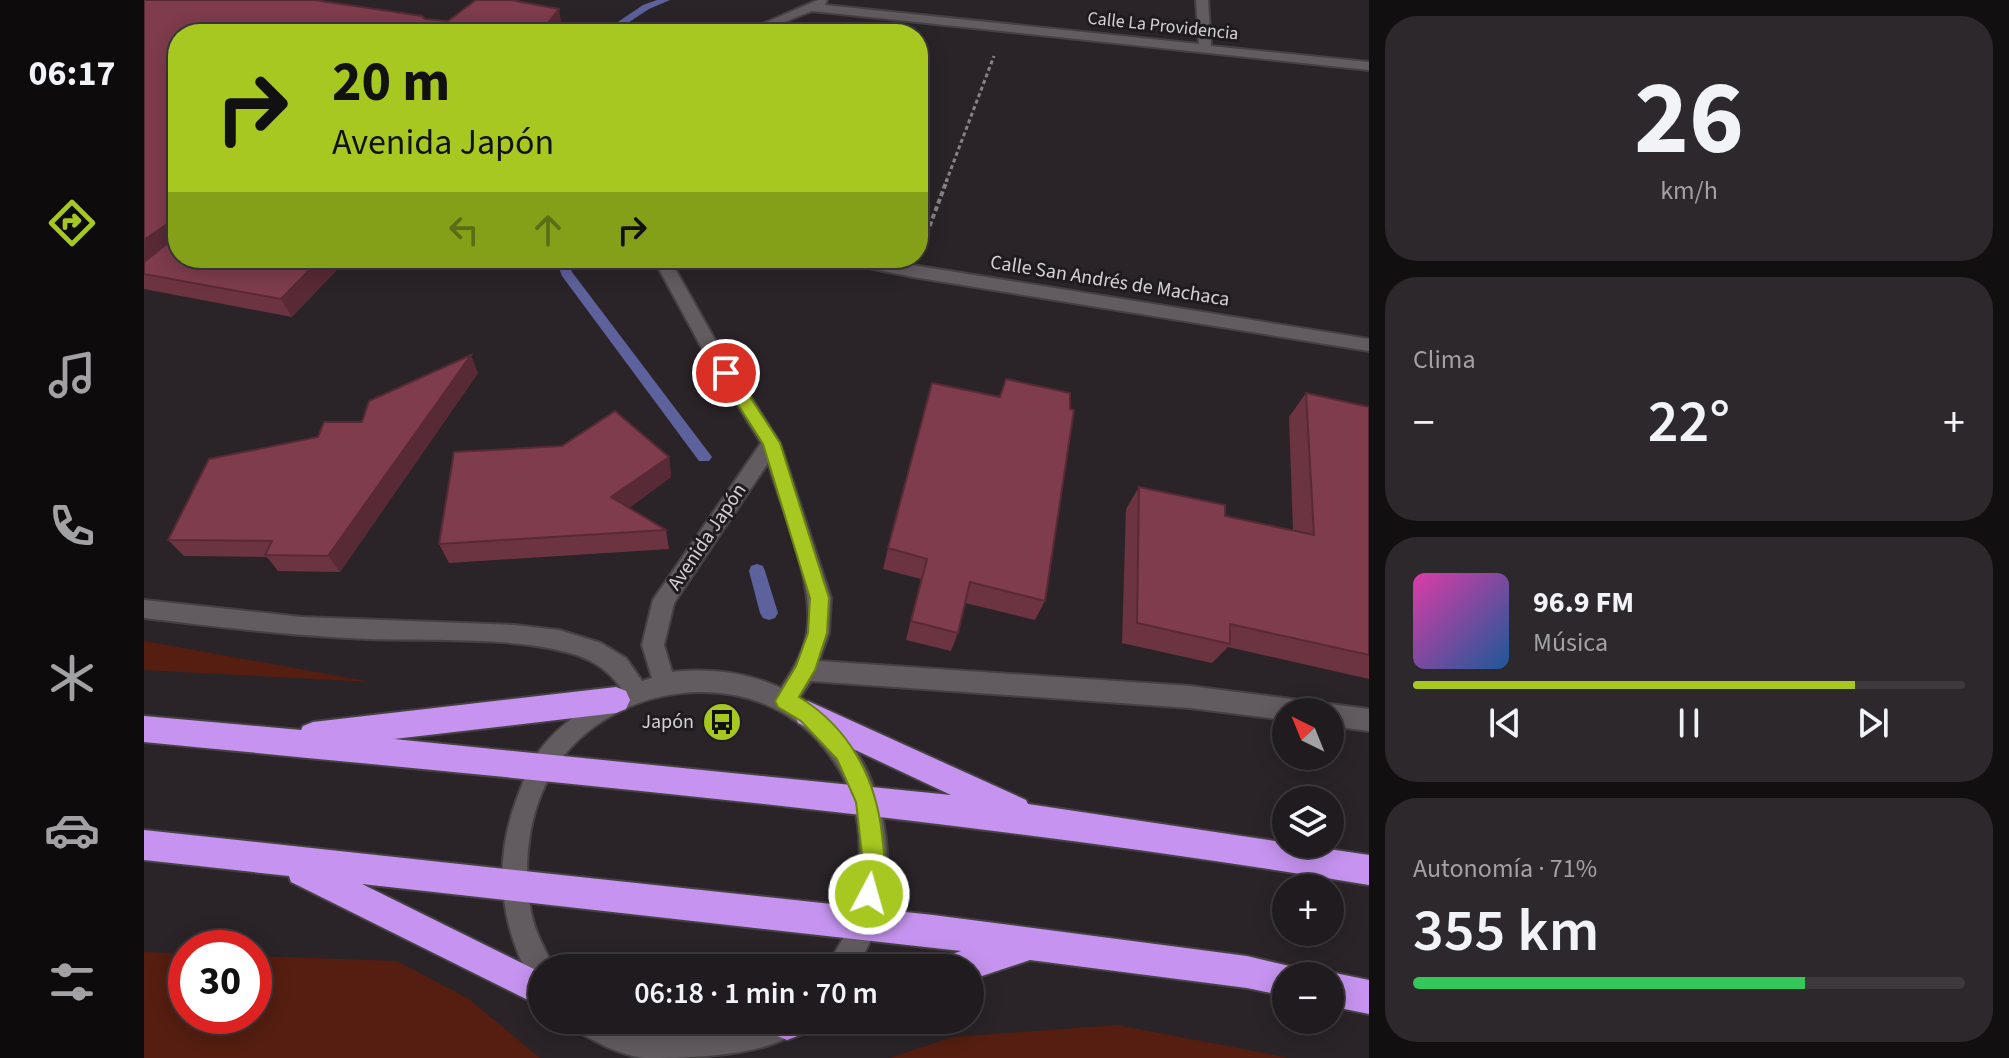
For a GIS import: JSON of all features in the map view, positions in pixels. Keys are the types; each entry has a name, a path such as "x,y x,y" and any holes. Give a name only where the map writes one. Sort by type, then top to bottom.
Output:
{"highway":[{"path":"266,741 626,696"},
{"path":"797,707 1033,817"},
{"path":"144,729 1033,817 1231,845 1369,870"},
{"path":"144,845 864,924 1272,978"},
{"path":"286,862 528,983"},
{"path":"984,959 1031,944"},
{"path":"1344,992 1369,997"}],"street":[{"path":"769,24 829,0"},
{"path":"1202,0 1205,49"},
{"name":"Calle La Providencia","path":"810,7 1369,66"},
{"path":"667,268 712,350 771,443 820,598 818,633 805,670 797,707"},
{"name":"Calle San Andrés de Machaca","path":"893,268 1369,345"},
{"name":"Avenida Japón","path":"664,681 653,645 664,600 771,443"},
{"path":"144,609 302,627 514,635 559,640 593,650 618,665 626,696"},
{"path":"805,670 1190,697 1272,708"},
{"path":"530,954 525,945 513,886 518,829 541,768 572,732 626,696 664,681 714,678 764,689 797,707 844,752 867,801 874,863 864,924 848,954"},
{"path":"1344,717 1369,720"},
{"path":"603,1034 666,1053 729,1049 762,1034"}],"path":[{"path":"928,231 1005,27"}],"shaded area":[{"path":"144,641 372,682 144,670"},
{"path":"144,952 168,953 168,1034 272,1034 272,957 397,961 469,999 540,1058 144,1058"},
{"path":"1117,1025 1290,1058 889,1058 953,1037"}],"building":[{"path":"144,0 314,0 448,21 476,0 511,0 559,9 547,24 168,24 168,236 166,225 144,240"},
{"path":"168,243 168,268 311,268 281,299 144,274 144,262"},
{"path":"471,355 328,556 265,555 272,541 168,540 209,459 318,437 324,422 362,422 369,401"},
{"path":"1006,379 1070,393 1070,409 1074,410 1045,601 970,582 958,633 911,621 927,559 888,548 932,383 1000,397"},
{"path":"1306,393 1369,407 1369,655 1230,624 1230,644 1137,623 1139,487 1225,505 1225,516 1314,535"},
{"path":"615,411 669,457 611,497 666,530 439,544 454,452 562,446"}],"waterway":[{"path":"620,24 646,7 665,0"},
{"path":"564,268 704,457"},
{"path":"757,571 769,613"}],"place":[{"name":"Japón","path":"722,722"}],"route":[{"path":"726,373 771,443 820,598 818,633 805,670 785,701 808,714 844,752 867,801 874,863 869,894"}]}
